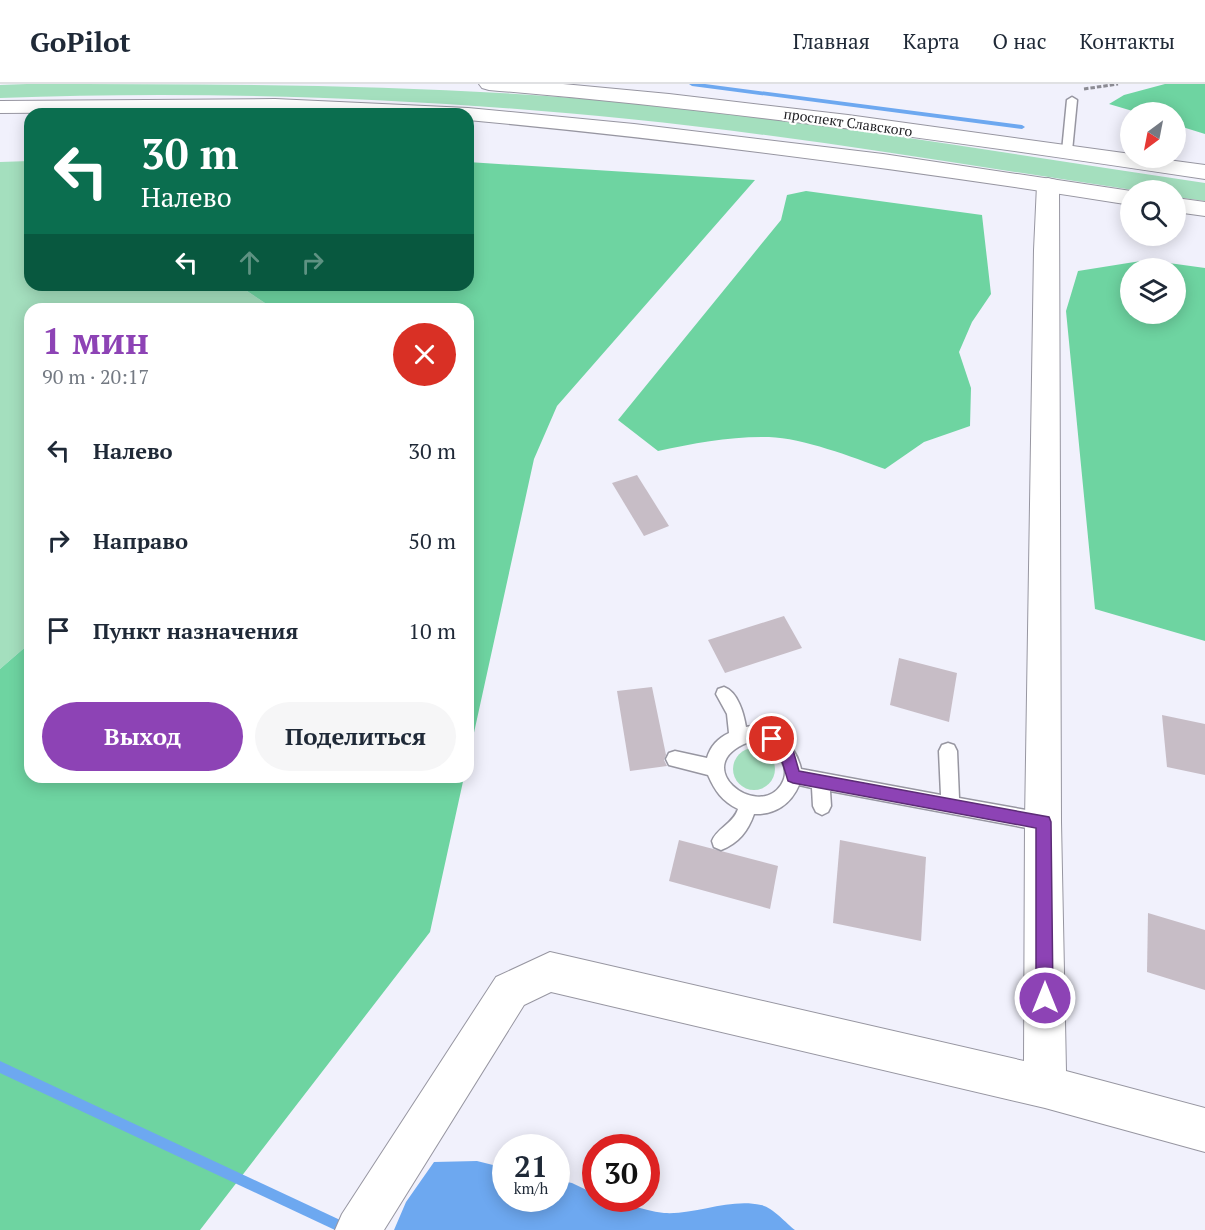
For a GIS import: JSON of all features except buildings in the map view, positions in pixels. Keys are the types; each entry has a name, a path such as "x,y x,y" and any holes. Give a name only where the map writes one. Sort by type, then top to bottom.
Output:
{"main road":[{"name":"проспект Славского","path":"489,84 607,93 791,114 1205,172"},
{"path":"0,107 275,105 339,108"},
{"path":"474,115 625,128 784,147 1120,196"},
{"path":"1046,1087 1043,822 1048,185"},
{"path":"1186,206 1205,209"},
{"path":"358,1230 510,992 550,972 1046,1087 1205,1130"}],"lane":[{"path":"1067,151 1072,100"},
{"path":"724,694 735,713 738,736"},
{"path":"760,735 772,739 788,755 793,776 790,787 773,803 748,805 725,792 718,781 714,769 720,749 738,736 760,735"},
{"path":"948,751 950,804"},
{"path":"675,759 714,769"},
{"path":"793,776 1043,822"},
{"path":"821,781 822,806"},
{"path":"721,841 735,833 743,824 748,805"}],"path":[{"path":"1072,100 1085,87 1118,84"}],"green space":[{"path":"1165,84 1205,84 1205,134 1186,128 1186,102 1120,102 1120,107 1109,104 1124,95"},
{"path":"0,85 254,85 406,89 633,103 848,129 1185,180 1120,180 1120,188 755,134 551,112 315,98 157,95 0,98"},
{"path":"24,161 24,291 247,291 265,303 24,303 24,648 0,669 0,162"},
{"path":"474,162 755,180 557,406 534,459 474,733 474,303 265,303 247,291 474,291"},
{"path":"1186,180 1205,183 1205,201 1186,198"},
{"path":"806,191 982,215 991,294 972,322 959,352 971,388 970,426 924,442 885,469 812,444 782,438 727,439 658,451 618,420 781,220 787,195"},
{"path":"1120,264 1120,324 1186,324 1186,265 1205,268 1205,641 1095,609 1066,311 1078,271"},
{"path":"24,648 24,783 463,783 430,932 200,1230 0,1230 0,669"},
{"path":"754,748 769,754 775,769 769,784 754,790 739,784 733,769 739,754"}],"water":[{"path":"477,1161 492,1165 492,1212 570,1212 570,1183 582,1188 582,1212 676,1213 749,1203 765,1206 795,1230 394,1230 406,1202 434,1162"}],"waterway":[{"path":"692,84 1022,127"},
{"path":"0,1067 349,1230"}],"route":[{"path":"772,739 788,755 793,776 1043,822 1045,998"}]}
